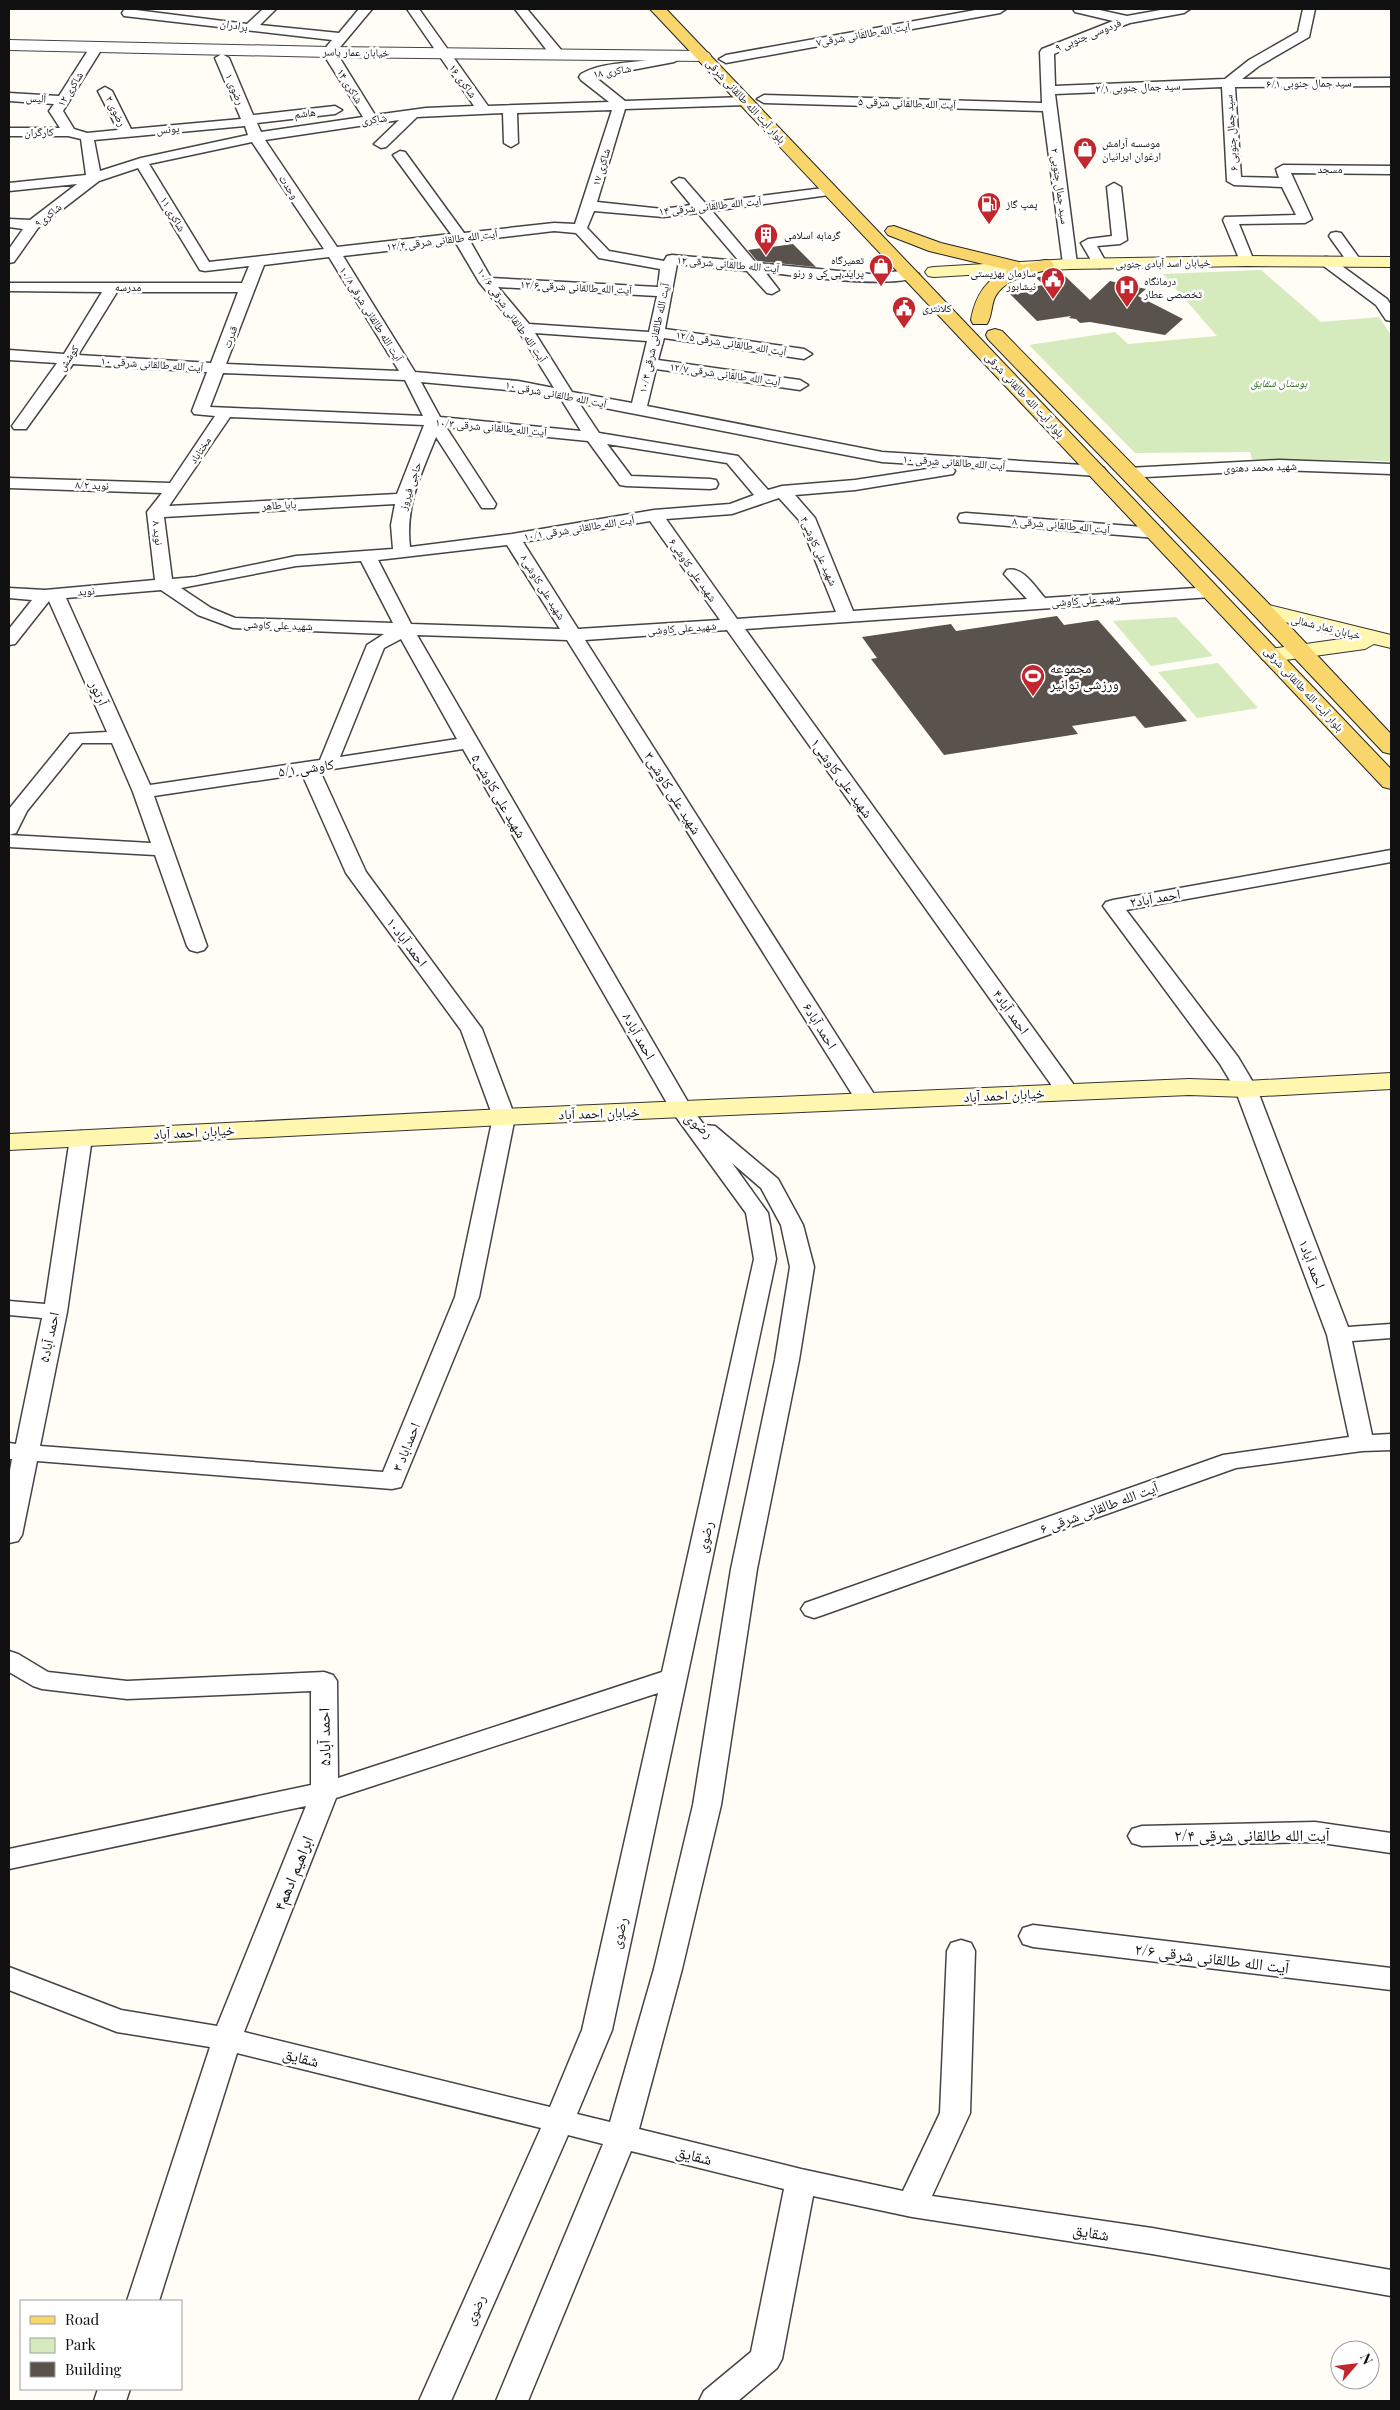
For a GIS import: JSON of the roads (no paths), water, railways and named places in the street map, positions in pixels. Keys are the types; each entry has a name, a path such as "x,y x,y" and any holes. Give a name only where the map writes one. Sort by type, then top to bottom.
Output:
{"main road":[{"name":"بلوار آیت الله طالقانی شرقی","path":"658,9 703,56 755,100 894,231 954,291"},
{"name":"بلوار آیت الله طالقانی شرقی","path":"678,9 726,59 755,100 831,192 912,274 1391,782"},
{"path":"894,231 935,247 1013,266"},
{"name":"خیابان اسد آبادی جنوبی","path":"934,272 1070,264 1246,261 1391,262"},
{"path":"980,320 985,296 994,287 1022,271 1045,265"},
{"path":"912,274 934,272"},
{"name":"بلوار آیت الله طالقانی شرقی","path":"967,306 1261,609 1391,747"},
{"name":"خیابان تمار شمالی","path":"1261,609 1385,641"},
{"path":"1271,655 1385,641"},
{"name":"خیابان احمد آباد","path":"9,1142 504,1116 682,1110 1190,1087 1391,1066"},
{"name":"خیابان احمد آباد","path":"1243,1082 1391,1081"}],"street":[{"path":"211,22 220,9"},
{"path":"250,28 270,9"},
{"path":"329,52 366,9"},
{"name":"شاکری ۱۶","path":"413,9 483,110"},
{"path":"521,9 556,54"},
{"name":"آیت الله طالقانی شرقی۷","path":"726,59 1000,9"},
{"path":"1079,9 1126,20"},
{"name":"فردوسی جنوبی ۹","path":"1049,107 1047,52 1087,34 1126,20 1184,9"},
{"path":"1228,83 1254,63 1304,34 1309,9"},
{"name":"برادران","path":"128,13 341,37"},
{"name":"خیابان عمار یاسر","path":"9,45 329,52 703,56"},
{"name":"شاکری ۱۲","path":"69,132 56,111 97,47"},
{"name":"شاکری ۱۴","path":"329,52 371,120"},
{"name":"شاکری ۱۸","path":"620,104 590,83 586,77 587,75 599,71 665,63 680,55"},
{"name":"رضوی ۱","path":"222,58 248,121"},
{"name":"سید جمال جنوبی ۶/۱","path":"1228,83 1391,82"},
{"name":"سید جمال جنوبی ۲/۱","path":"1048,90 1228,83"},
{"name":"سید جمال جنوبی ۶","path":"1228,83 1234,181 1288,183"},
{"name":"رضوی ۲","path":"105,91 126,132"},
{"name":"آلیس","path":"9,97 63,100"},
{"name":"شاکری","path":"9,187 94,178 141,162 256,137 413,114 510,108 755,100"},
{"name":"آیت الله طالقانی شرقی ۵","path":"755,100 1049,107"},
{"name":"شاکری ۱۷","path":"580,229 589,206 620,104"},
{"name":"هاشم","path":"248,121 363,107"},
{"name":"سید جمال جنوبی ۲","path":"1049,107 1070,264"},
{"path":"510,108 511,143"},
{"path":"381,144 413,114"},
{"name":"یونس","path":"87,137 248,121"},
{"name":"وحدت","path":"248,121 256,137 333,252"},
{"name":"کارگران","path":"9,132 69,132"},
{"path":"69,132 87,137 94,178"},
{"name":"آیت الله طالقانی شرقی ۱۰/۶","path":"400,155 460,237 486,282 524,328 593,437 626,481 710,484"},
{"name":"شاکری ۱۱","path":"141,162 205,267"},
{"name":"مسجد","path":"1288,183 1282,169 1391,170"},
{"name":"شاکری۹","path":"9,258 33,226 94,178"},
{"path":"678,182 772,290"},
{"path":"1246,261 1230,220 1305,219 1288,183"},
{"path":"1100,264 1088,244 1120,240 1114,186"},
{"name":"آیت الله طالقانی شرقی ۱۴","path":"589,206 663,213 831,192"},
{"path":"9,223 33,226"},
{"name":"آیت الله طالقانی شرقی ۱۲/۴","path":"205,267 554,226 580,229"},
{"path":"580,229 604,255 668,266"},
{"path":"1336,236 1354,261"},
{"name":"آیت الله طالقانی شرقی۱۰/۸","path":"333,252 410,376 434,421 488,504"},
{"name":"آیت الله طالقانی شرقی ۱۲","path":"668,266 672,260 751,265 870,278 912,274"},
{"name":"قدرت","path":"200,411 258,261"},
{"path":"1326,261 1382,302 1391,317"},
{"name":"آیت الله طالقانی شرقی ۱۰/۴","path":"638,411 666,292 668,266"},
{"name":"آیت الله طالقانی شرقی ۱۲/۶","path":"486,282 666,292"},
{"name":"مدرسه","path":"9,287 248,288"},
{"name":"کوشش","path":"20,426 68,359 113,287"},
{"name":"آیت الله طالقانی شرقی ۱۲/۵","path":"524,328 657,334 804,354"},
{"name":"آیت الله طالقانی شرقی ۱۰","path":"9,355 218,368 410,376 518,386 882,458 1098,471"},
{"name":"آیت الله طالقانی شرقی ۱۲/۷","path":"650,363 800,385"},
{"name":"آیت الله طالقانی شرقی ۱۰/۳","path":"200,411 434,421 593,437 732,459 764,496"},
{"name":"مختاباد","path":"175,488 225,413"},
{"path":"656,447 689,420"},
{"name":"حاجی فیروز","path":"402,553 399,525 404,499 434,421"},
{"name":"آیت الله طالقانی شرقی ۱۰/۱","path":"164,584 195,582 296,560 402,553 512,539 654,516 732,509 782,491 854,485 993,465"},
{"name":"شهید محمد دهنوی","path":"1128,473 1279,465 1391,470"},
{"name":"نوید ۸/۲","path":"9,482 175,488"},
{"name":"نوید ۸","path":"164,584 155,512 175,488"},
{"name":"شهید علی کاوشی۴","path":"782,491 807,518 848,616"},
{"name":"بابا طاهر","path":"155,512 404,499"},
{"name":"شهید علی کاوشی۶","path":"654,516 732,625"},
{"name":"آیت الله طالقانی شرقی ۸","path":"966,518 1156,533"},
{"name":"شهید علی کاوشی۸","path":"512,539 573,635"},
{"name":"شهید علی کاوشی۵","path":"367,556 405,629 469,743 596,962"},
{"path":"1013,574 1040,603"},
{"name":"شهید علی کاوشی","path":"164,584 189,605 209,616 233,623 573,635 1211,592"},
{"name":"نوید","path":"9,593 50,594 164,584"},
{"path":"9,640 50,594"},
{"name":"آرتور","path":"50,594 119,737 143,792 197,946"},
{"name":"شهید علی کاوشی۱","path":"732,625 953,932"},
{"path":"318,766 376,645 405,629"},
{"name":"شهید علی کاوشی۳","path":"573,635 773,951"},
{"path":"9,829 18,810 77,738 119,737"},
{"name":"کاوشی ۵/۱","path":"143,792 469,743"},
{"name":"احمد آباد۱۰","path":"318,766 356,873 471,1029 504,1116"},
{"path":"9,841 163,850"},
{"name":"احمد آباد۲","path":"1243,1082 1113,906 1391,856"},
{"name":"احمد آباد۴","path":"953,932 1068,1092"},
{"name":"احمد آباد۶","path":"773,951 868,1102"},
{"name":"احمد آباد۸","path":"596,962 682,1110"},
{"name":"احمد آباد۱","path":"1243,1082 1339,1335 1362,1444"},
{"name":"رضوی","path":"435,2401 559,2122 597,2030 765,1258 757,1213 682,1110"},
{"name":"رضوی","path":"512,2401 622,2138 668,1969 707,1805 744,1569 787,1360 802,1267 792,1225 770,1184 682,1110"},
{"name":"احمداباد ۳","path":"17,1451 392,1481 467,1297 504,1116"},
{"name":"احمد آباد۵","path":"9,1535 17,1451 55,1312 81,1138"},
{"path":"9,1308 55,1312"},
{"path":"1339,1335 1391,1331"},
{"name":"آیت الله طالقانی شرقی ۶","path":"814,1609 1232,1460 1391,1442"},
{"name":"احمد آباد۵","path":"9,1660 42,1680 127,1690 324,1681 325,1792"},
{"path":"9,1859 325,1792 674,1678"},
{"name":"ابراهیم ادهم۴","path":"143,2300 227,2039 325,1792"},
{"name":"آیت الله طالقانی شرقی ۲/۴","path":"1142,1836 1315,1832 1391,1843"},
{"name":"آیت الله طالقانی شرقی ۲/۶","path":"1033,1936 1391,1979"},
{"path":"912,2205 955,2113 961,1951"},
{"name":"شقایق","path":"9,1978 117,2021 227,2039 801,2181 912,2205 1152,2241 1391,2283"},
{"path":"715,2401 766,2360 801,2181"}],"place":[{"name":"موسسه آرامش ارغوان ایرانیان","path":"1085,170"},
{"name":"پمپ گاز","path":"989,225"},
{"name":"گرمابه اسلامی","path":"766,256"},
{"name":"تعمیرگاه پراید،پی کی و رنو","path":"881,287"},
{"name":"سازمان بهزیستی نیشابور","path":"1053,300"},
{"name":"درمانگاه تخصصی عطار","path":"1127,308"},
{"name":"کلانتری","path":"904,329"},
{"name":"مجموعه ورزشی توانیر","path":"1033,697"}],"park label":[{"name":"بوستان شقایق","path":"1279,383"}]}
